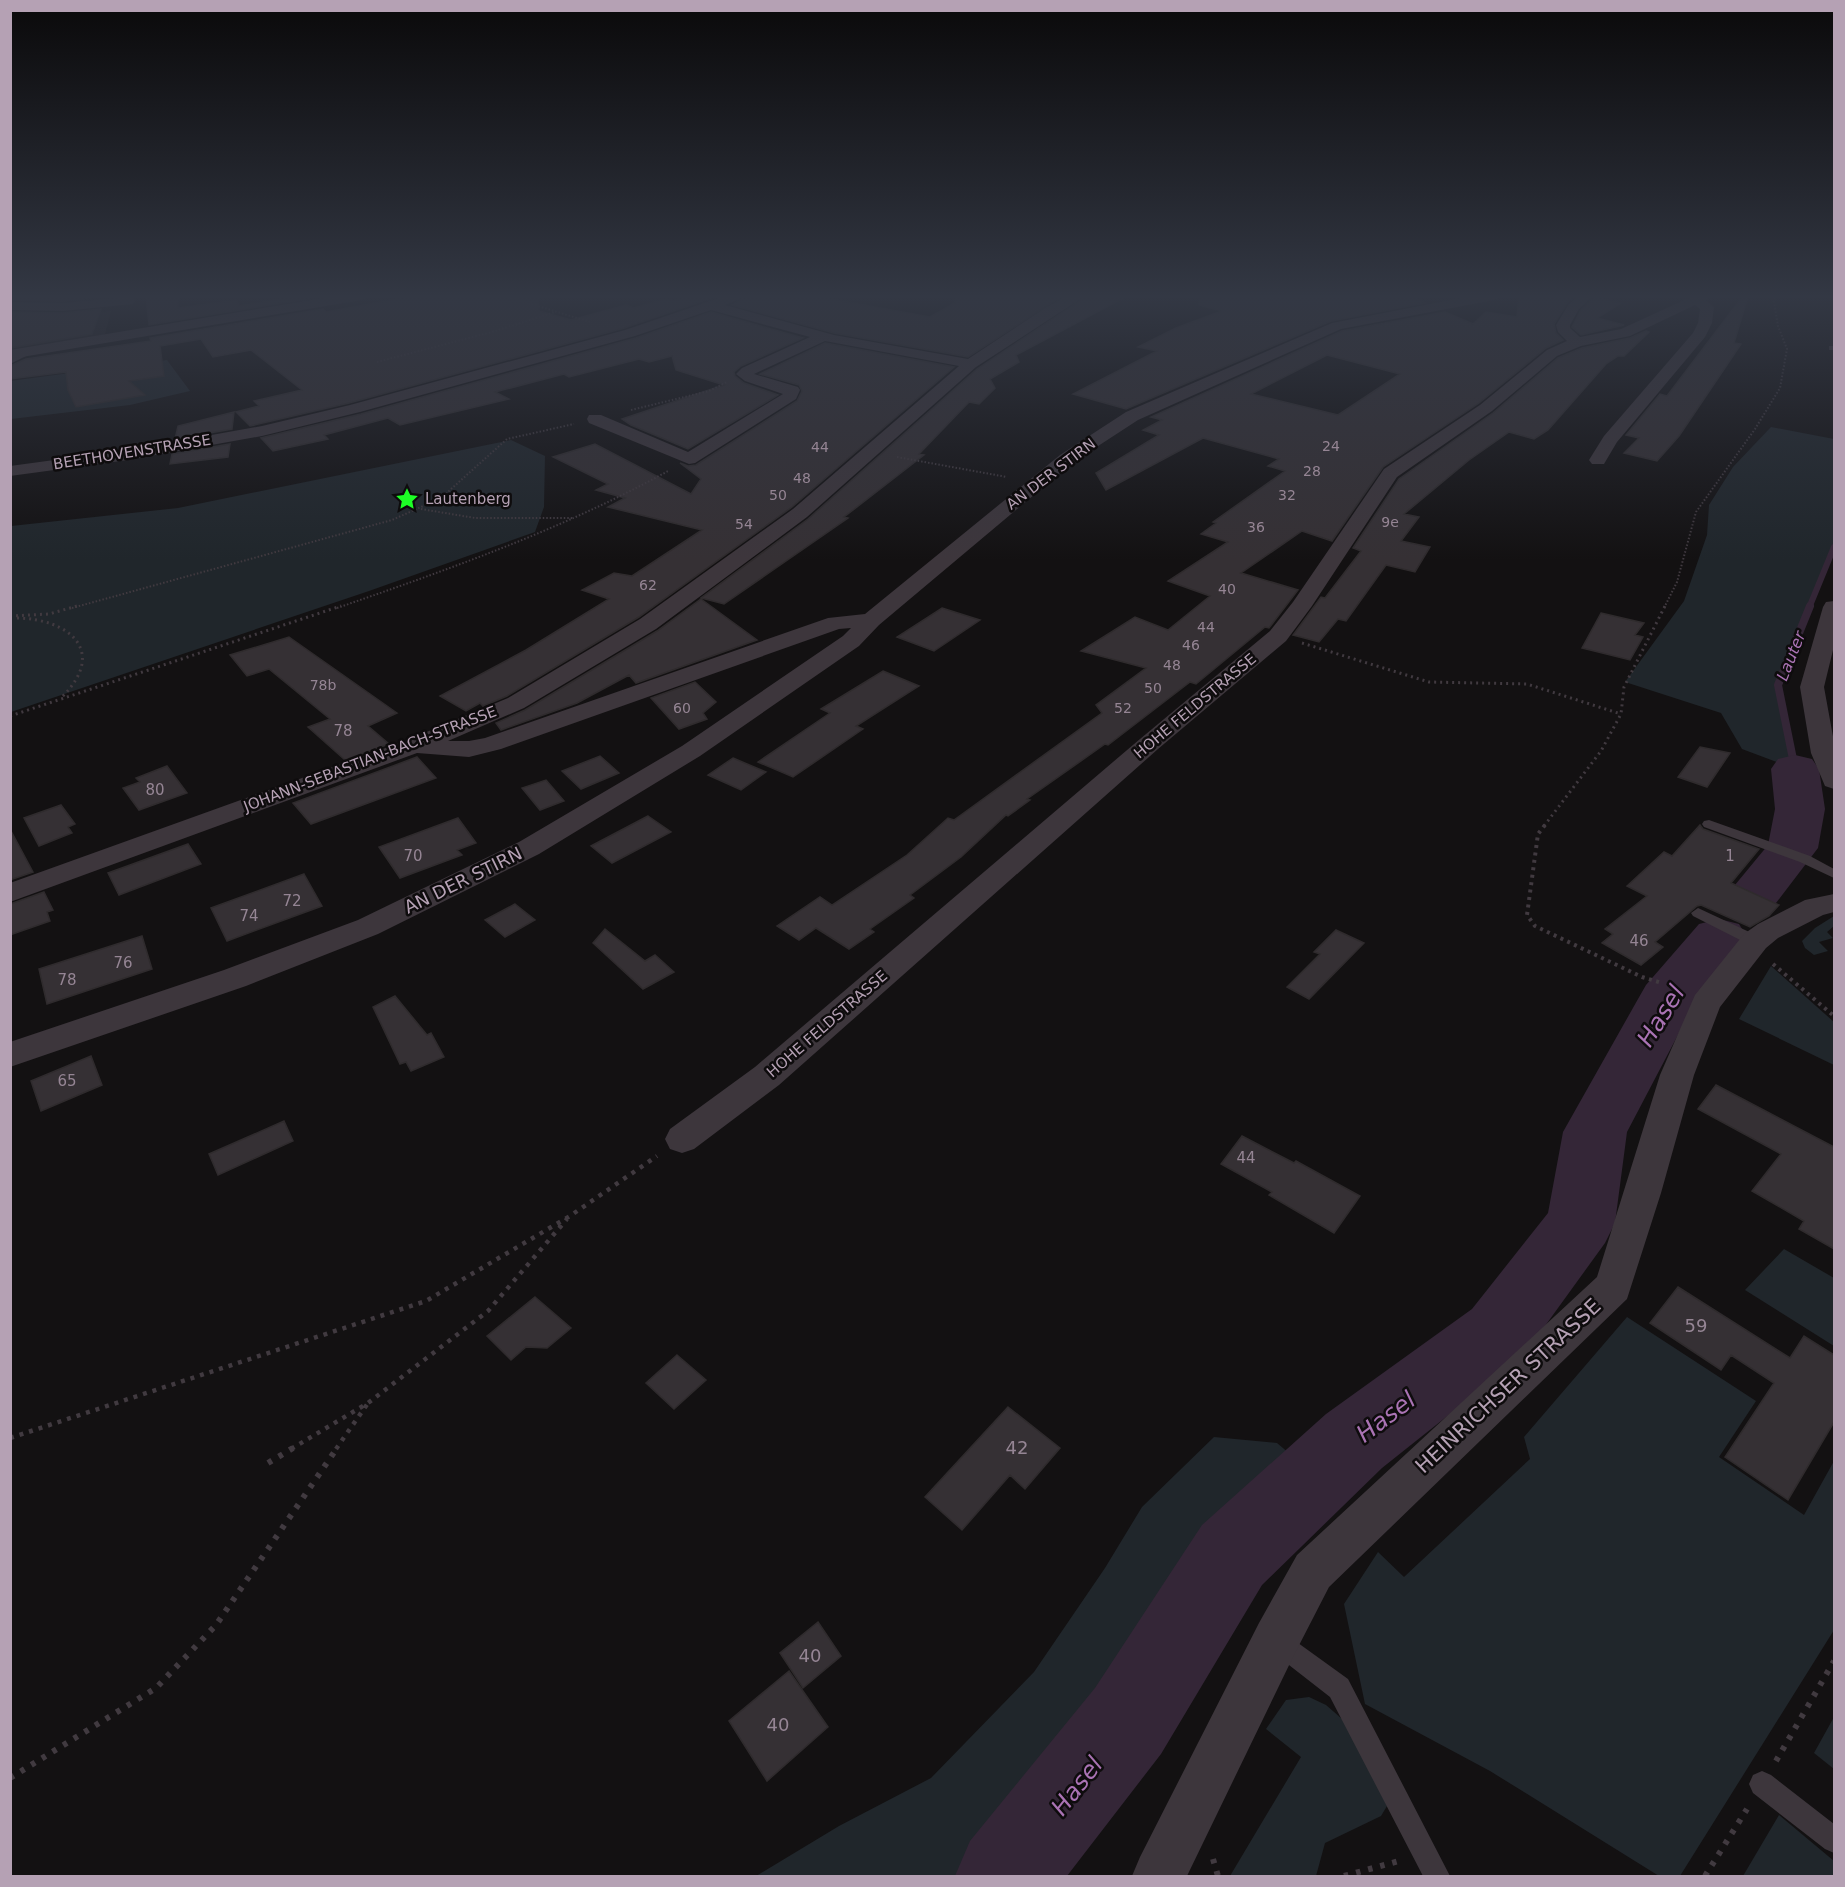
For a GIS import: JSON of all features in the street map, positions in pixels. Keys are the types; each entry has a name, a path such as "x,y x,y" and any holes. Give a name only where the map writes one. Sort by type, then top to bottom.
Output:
{"street":[{"name":"BEETHOVENSTRASSE","path":"10,471 262,431 445,384"},
{"path":"595,419 689,459 790,396 792,390 774,384"},
{"name":"JOHANN-SEBASTIAN-BACH-STRASSE","path":"10,893 414,746 437,732 516,703 648,624 800,513 948,384"},
{"name":"AN DER STIRN","path":"10,1055 235,978 368,927 529,848 691,751 851,641 871,620 1066,459 1132,416 1201,384"},
{"name":"HOHE FELDSTRASSE","path":"682,1139 767,1076 1149,744 1278,636 1390,473 1486,408 1514,384"},
{"path":"1598,460 1610,440 1657,384"},
{"path":"1834,607 1812,687 1824,753 1834,782"},
{"path":"414,746 470,748 492,744 837,624 871,620"},
{"name":"HEINRICHSER STRASSE","path":"1159,1876 1276,1640 1313,1571 1613,1287 1681,1064 1706,1003 1753,944 1815,908 1834,903"}],"lane":[{"path":"1709,824 1805,859 1834,874"},
{"path":"1698,913 1753,944"},
{"path":"1276,1640 1339,1688 1437,1876"},
{"path":"1762,1784 1834,1840"}],"path":[{"path":"10,617 60,611 392,520 441,498 507,439 709,391 723,384"},
{"path":"1662,983 1641,976 1535,927 1527,915 1538,834 1601,751 1621,714 1624,687 1677,582 1695,512 1755,429 1781,384"},
{"path":"897,457 1015,478"},
{"path":"10,716 186,656 317,616 522,542 624,496 689,459"},
{"path":"419,508 475,518 576,518"},
{"path":"10,617 33,618 56,623 72,634 79,644 81,658 79,675 60,699"},
{"path":"1278,636 1429,682 1527,684 1621,714"},
{"path":"1753,944 1834,1016"},
{"path":"10,1438 426,1301 570,1216 682,1139"},
{"path":"268,1463 368,1403 488,1311 570,1216"},
{"path":"10,1778 156,1688 208,1633 368,1403"},
{"path":"1344,1876 1425,1854"}],"shaded area":[{"path":"10,384 185,384 190,391 130,405 11,419"},
{"path":"1771,427 1834,439 1834,547 1778,685 1795,769 1742,749 1721,713 1625,682 1684,601 1707,535 1709,505 1733,467"},
{"path":"511,440 545,456 544,507 535,532 369,591 11,712 11,526 178,508"},
{"path":"1834,916 1834,926 1827,932 1833,938 1819,942 1828,951 1814,955 1805,948 1802,941 1815,928"},
{"path":"1771,966 1834,1022 1834,1065 1739,1019"},
{"path":"1784,1249 1834,1278 1834,1346 1745,1290"},
{"path":"1627,1317 1756,1401 1719,1457 1804,1515 1834,1461 1834,1630 1680,1876 1659,1876 1490,1771 1365,1704 1344,1604 1378,1552 1404,1577 1530,1459 1524,1437"},
{"path":"1214,1437 1277,1443 1316,1476 1232,1555 1128,1721 1005,1876 756,1876 839,1826 931,1778 1034,1672 1105,1568 1142,1507"},
{"path":"1309,1697 1326,1705 1349,1725 1387,1806 1381,1816 1325,1843 1316,1876 1230,1876 1301,1757 1266,1729 1286,1700"},
{"path":"1834,1717 1834,1769 1814,1753"},
{"path":"1779,1815 1834,1861 1834,1876 1743,1876"}],"building":[{"path":"67,384 132,384 145,395 76,407"},
{"path":"294,384 418,384 250,426 236,412 259,406 254,401 302,390"},
{"path":"469,384 525,384 495,392 509,399 400,425 388,418 324,435 328,439 273,451 261,438 361,414"},
{"path":"721,384 747,384 778,395 688,449 622,419 724,385"},
{"path":"796,384 934,384 792,507 639,617 507,696 483,706 480,703 466,711 440,696 526,650 609,599 582,590 614,573 632,576 702,530 608,507 625,498 596,490 608,484 553,457 595,444 691,494 701,479 680,463 688,466 696,465 797,401 802,391 799,385"},
{"path":"960,384 993,384 995,388 979,404 969,402 919,454 924,455 844,517 848,518 724,604 701,598 808,519"},
{"path":"1092,384 1184,384 1126,409 1073,394"},
{"path":"1224,384 1270,384 1251,394 1338,415 1385,384 1502,384 1479,403 1383,467 1332,541 1302,531 1241,573 1298,590 1269,628 1265,627 1196,684 1190,682 1108,745 1105,744 1027,799 1030,800 1008,816 1006,815 961,857 910,895 914,898 870,929 874,932 849,949 816,928 799,940 777,926 820,897 832,905 907,855 948,818 954,820 1102,713 1096,705 1146,668 1081,651 1135,617 1168,630 1210,596 1168,581 1228,542 1201,534 1216,523 1213,522 1285,471 1268,466 1279,459 1203,438 1106,490 1096,473 1159,435 1143,430 1162,420 1151,417"},
{"path":"1527,384 1588,384 1548,430 1534,439 1509,432 1469,460 1404,514 1419,517 1401,541 1430,547 1415,572 1386,565 1346,621 1338,619 1319,642 1293,635 1321,597 1325,598 1361,551 1353,548 1399,479 1493,413"},
{"path":"1676,384 1714,384 1679,436 1657,461 1624,453 1639,438 1626,435 1660,394 1667,396"},
{"path":"234,412 232,429 175,439 178,426"},
{"path":"230,444 228,457 170,464 172,454"},
{"path":"701,599 757,640 636,683 629,675 577,703 501,730 496,723 525,710 657,631"},
{"path":"942,608 980,620 934,651 897,637"},
{"path":"1601,613 1644,623 1635,635 1643,637 1630,660 1582,648"},
{"path":"289,637 397,713 368,726 389,744 345,760 308,727 330,719 269,669 247,676 230,655"},
{"path":"883,671 919,686 856,726 863,729 793,777 758,762 830,713 821,709"},
{"path":"695,682 716,702 703,713 707,719 679,729 651,698"},
{"path":"1700,747 1730,753 1707,787 1678,777"},
{"path":"600,756 619,773 581,789 562,771"},
{"path":"417,757 436,778 311,824 293,803"},
{"path":"733,758 766,772 741,790 708,775"},
{"path":"167,766 187,793 139,810 123,788 140,782 136,778"},
{"path":"546,780 564,801 540,810 522,788"},
{"path":"61,805 75,824 68,827 72,833 39,846 24,818"},
{"path":"648,816 671,832 612,863 591,846"},
{"path":"458,818 476,843 457,850 462,855 400,878 379,847"},
{"path":"1700,825 1703,829 1759,849 1731,883 1779,905 1769,916 1750,927 1701,905 1697,906 1655,942 1663,947 1641,965 1602,943 1613,934 1605,929 1647,896 1627,886 1664,852 1672,856"},
{"path":"10,829 33,872 10,880"},
{"path":"188,844 201,864 119,895 108,873"},
{"path":"304,874 322,906 227,941 211,908"},
{"path":"44,892 53,910 47,912 50,921 10,935 10,904"},
{"path":"515,904 535,920 505,937 485,920"},
{"path":"605,929 645,961 655,955 674,972 643,989 593,943"},
{"path":"1336,930 1364,943 1309,999 1287,987 1320,954 1314,952"},
{"path":"142,936 152,969 47,1004 39,969"},
{"path":"395,996 427,1035 431,1033 444,1057 411,1071 406,1062 400,1064 373,1007"},
{"path":"91,1056 102,1085 41,1111 31,1081"},
{"path":"1716,1085 1834,1147 1834,1249 1799,1229 1804,1221 1752,1191 1781,1154 1698,1109"},
{"path":"284,1121 293,1141 218,1175 209,1154"},
{"path":"1242,1136 1294,1163 1296,1161 1360,1196 1334,1233 1269,1195 1272,1192 1221,1164"},
{"path":"1678,1287 1790,1358 1804,1336 1834,1355 1834,1422 1788,1500 1725,1457 1774,1383 1731,1355 1721,1370 1650,1323"},
{"path":"535,1297 571,1328 547,1348 526,1347 511,1360 487,1336"},
{"path":"677,1355 706,1380 674,1409 646,1383"},
{"path":"1008,1407 1060,1448 1025,1489 1010,1475 962,1530 925,1497"},
{"path":"818,1622 841,1656 803,1688 780,1653"},
{"path":"789,1671 828,1727 767,1781 729,1721"}],"waterway":[{"name":"Lauter","path":"1809,608 1834,547"},
{"name":"Lauter","path":"1795,769 1778,685 1810,606"},
{"name":"Hasel","path":"1757,891 1793,848 1800,809 1795,769"},
{"name":"Hasel","path":"1005,1876 1128,1721 1232,1555 1354,1441 1498,1332 1581,1223 1595,1132 1667,999 1719,937"}],"place":[{"name":"Lautenberg","path":"407,499"}]}
